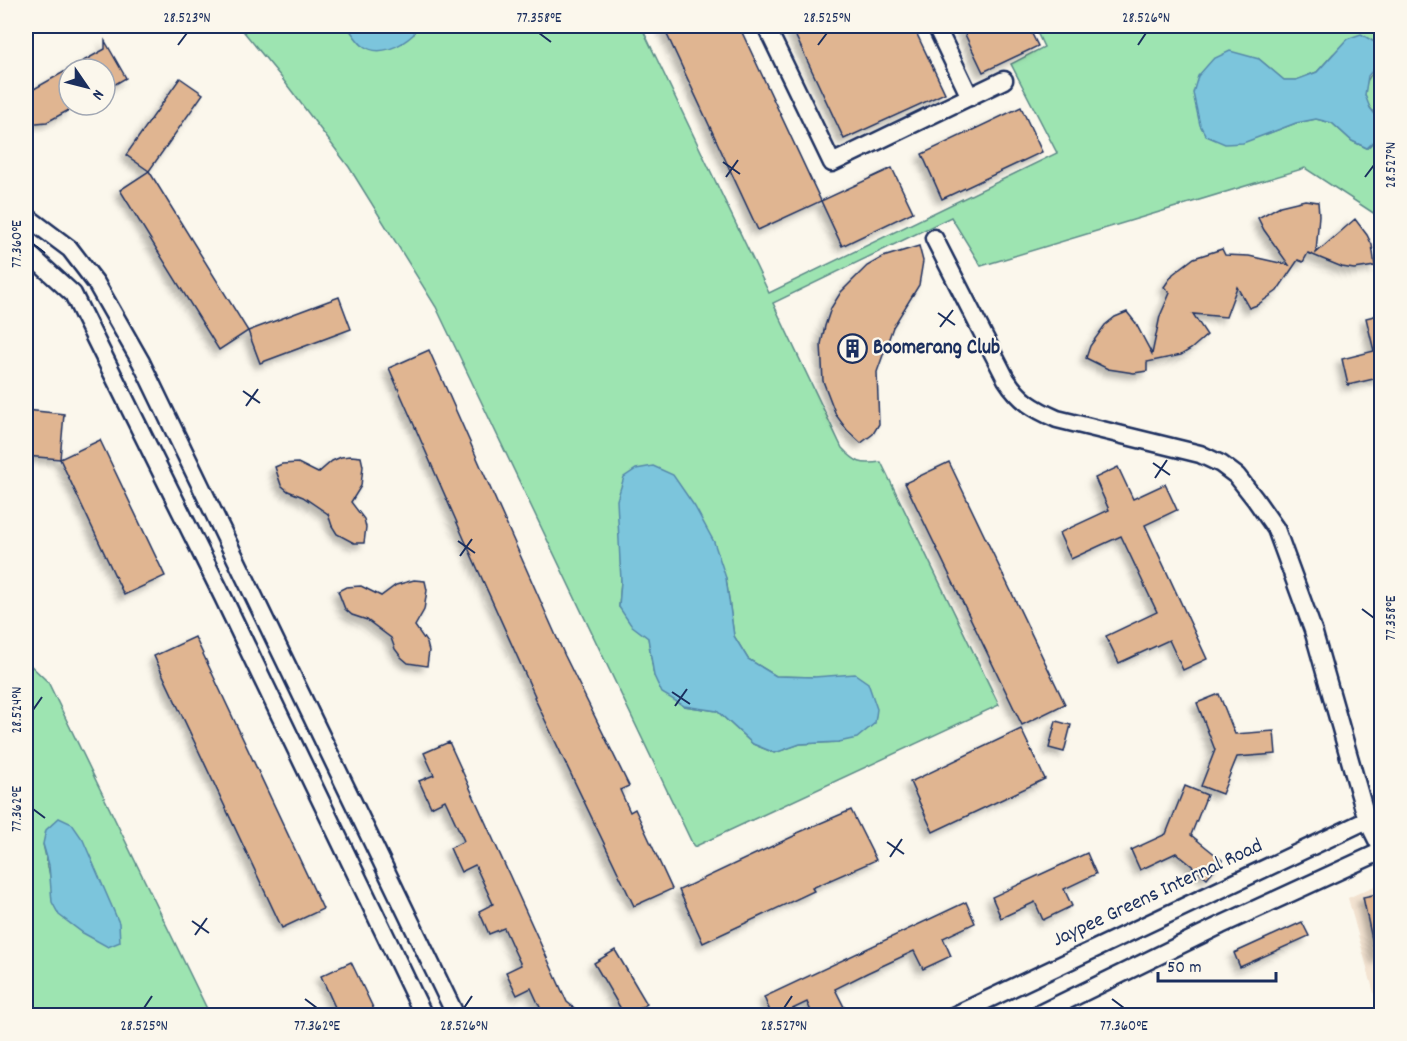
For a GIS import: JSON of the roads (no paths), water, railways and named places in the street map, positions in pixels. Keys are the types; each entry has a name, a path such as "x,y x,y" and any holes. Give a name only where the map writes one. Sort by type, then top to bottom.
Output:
{"street":[{"path":"766,26 832,163 1004,80"},
{"path":"936,26 970,97"},
{"path":"26,216 70,249 96,283 141,362 456,1016"},
{"path":"934,238 1016,395 1038,411 1057,419 1200,454 1221,464 1237,476 1256,499 1276,529 1313,630 1374,817 1382,851 1221,925 1035,1016"},
{"path":"26,251 73,294 149,446 424,1016"},
{"path":"149,446 175,434"},
{"name":"Jaypee Greens Internal Road","path":"953,1016 1374,817"}],"water":[{"path":"347,26 415,26 414,34 403,43 390,49 375,50 362,45"},
{"path":"1361,34 1381,46 1381,60 1368,76 1365,95 1370,108 1381,122 1381,135 1367,148 1352,141 1332,123 1316,119 1296,123 1243,143 1225,144 1206,136 1200,125 1193,93 1198,76 1213,59 1230,51 1259,59 1284,80 1296,80 1317,72 1347,39"},
{"path":"653,466 673,475 695,507 714,542 726,578 734,636 748,659 776,676 814,677 855,674 868,683 877,709 875,723 857,738 839,742 800,744 775,753 753,744 717,711 684,706 662,693 654,676 648,638 631,625 619,607 621,581 617,500 624,477 636,469"},
{"path":"59,818 72,824 83,840 119,923 120,942 108,947 83,933 59,915 52,902 49,865 43,844 46,830"}],"place":[{"name":"Boomerang Club","path":"852,349"}]}
